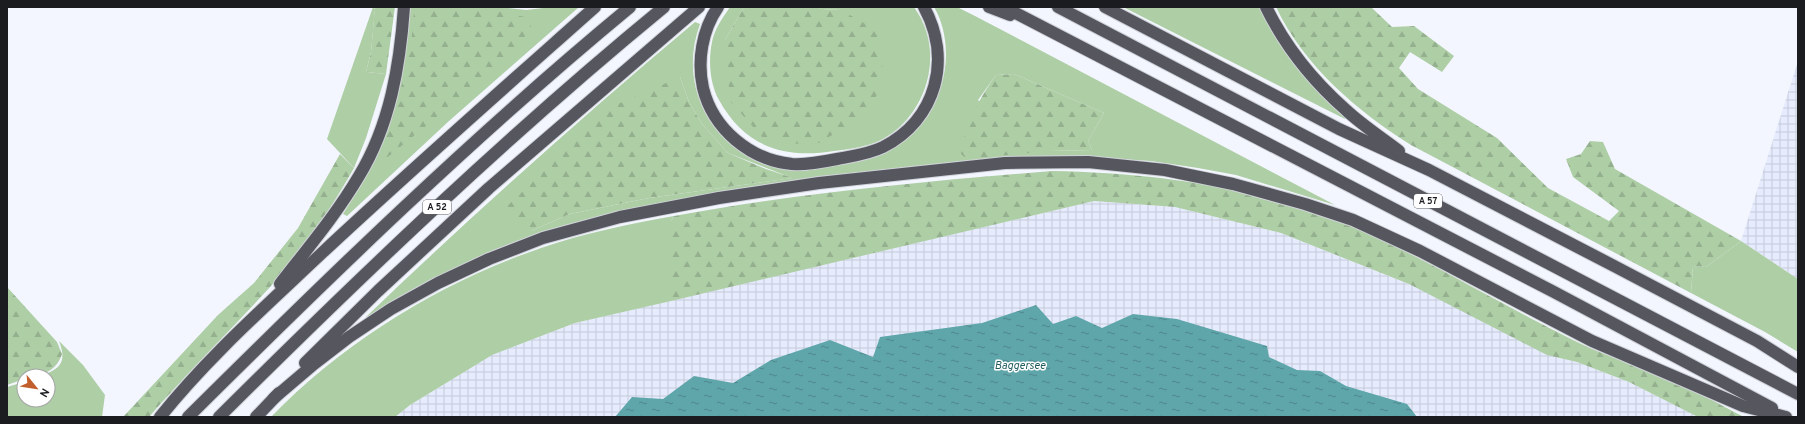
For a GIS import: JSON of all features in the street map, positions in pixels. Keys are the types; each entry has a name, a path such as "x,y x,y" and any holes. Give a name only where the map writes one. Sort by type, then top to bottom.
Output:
{"highway":[{"path":"255,316 332,217 360,175 374,147 387,112 397,74 404,7"},
{"path":"160,417 188,383 255,316 441,142 595,7"},
{"name":"A 52","path":"188,417 308,298 457,159 630,7"},
{"name":"A 52","path":"219,417 326,311 474,172 664,7"},
{"path":"256,417 310,357 489,188 699,7"},
{"path":"718,7 708,25 701,52 701,81 709,106 722,127 730,135 759,156 775,161 804,164 850,157 883,147 904,133 925,108 933,89 938,60 937,40 931,20 924,7"},
{"path":"989,7 1045,28"},
{"name":"A 57","path":"1004,7 1554,292 1787,417"},
{"name":"A 57","path":"1058,7 1798,394"},
{"path":"1106,7 1339,129 1429,170 1757,341 1798,367"},
{"path":"1266,7 1291,50 1318,84 1346,111 1401,152 1429,170"},
{"path":"274,398 349,337 391,309 438,283 483,262 544,238 620,217 719,198 819,183 1005,164 1088,162 1165,170 1233,184 1305,204 1353,220 1420,251 1592,341 1743,406 1787,417"}],"shaded area":[{"path":"1798,61 1798,279 1741,241"},
{"path":"1094,201 1175,207 1281,233 1409,284 1547,354 1577,362 1629,382 1698,417 395,417 410,405 491,355 575,323"}],"green space":[{"path":"373,7 375,9 371,52 366,72 386,74 366,138 354,168 327,139"},
{"path":"375,7 395,7 386,74 366,72 371,52"},
{"path":"410,7 500,7 526,10 552,7 579,7 449,121 347,216 343,214 360,187 375,156 401,73 408,33"},
{"path":"414,7 477,7 530,18 531,30 479,83 384,160 379,153 403,82 411,44"},
{"path":"730,7 744,7 725,40 842,10 821,9 819,7 914,7 923,23 928,39 930,56 929,73 917,105 908,119 895,131 881,140 858,147 816,153 799,153 782,151 754,139 741,129 729,116 716,94 712,80 710,57 713,37"},
{"path":"744,7 819,7 821,9 841,10 878,31 884,80 868,113 819,143 787,144 763,138 730,101 725,40"},
{"path":"934,7 957,7 1335,205 1236,175 1151,161 1086,157 818,180 540,233 486,253 437,277 371,316 366,317 446,241 528,167 695,22 700,24 694,49 693,74 698,97 708,118 723,136 742,152 764,163 789,170 802,171 862,160 878,155 906,140 917,129 927,117 935,101 942,83 946,64 946,44 942,25","holes":["1014,74 1104,113 1088,141 1092,150 1050,151 978,100 996,75","680,77 689,102 702,124 728,153 792,178 649,198 570,214 531,231"]},
{"path":"1123,7 1260,7 1278,38 1297,66 1319,92 1345,116 1345,119"},
{"path":"1276,7 1371,7 1392,27 1414,26 1454,56 1442,72 1410,52 1399,68 1418,89 1497,138 1548,188 1609,221 1619,211 1573,177 1566,159 1581,154 1590,141 1603,142 1615,169 1741,241 1706,267 1693,266 1691,293 1411,145 1391,132 1352,102 1317,68 1301,49"},
{"path":"1014,74 1104,113 1088,141 1092,150 1050,151 967,159 961,154 966,132 974,112 996,75"},
{"path":"680,77 689,102 702,124 728,153 766,169 793,178 649,198 570,214 531,231 518,230 504,209 613,106"},
{"path":"340,154 354,168 320,224 301,251 264,294 181,381 149,417 123,417 218,315 254,283 298,228"},
{"path":"1052,171 1130,175 1208,185 1284,202 1322,215 1386,242 1577,342 1598,352 1674,381 1744,417 1698,417 1629,382 1577,362 1547,355 1409,284 1281,233 1175,207 1094,201 671,301 671,221 674,216 815,194 957,179"},
{"path":"674,216 671,221 671,301 575,323 492,355 410,405 395,417 271,417 300,389 363,339 396,317 467,278 503,262 557,243 607,229"},
{"path":"1741,241 1798,279 1798,352 1765,332 1691,293 1693,266 1706,267"},
{"path":"7,287 57,342 62,354 53,368 16,368 16,382 7,385"},
{"path":"59,341 83,365 105,395 102,417 7,417 7,387 16,384 16,408 56,408 56,368 62,359"}],"water":[{"name":"Baggersee","path":"1036,305 1053,324 1076,316 1102,328 1133,314 1177,319 1267,346 1269,357 1297,370 1320,371 1346,386 1407,404 1417,417 615,417 632,397 663,399 694,376 733,383 771,360 830,340 873,357 880,337 982,323"}]}
